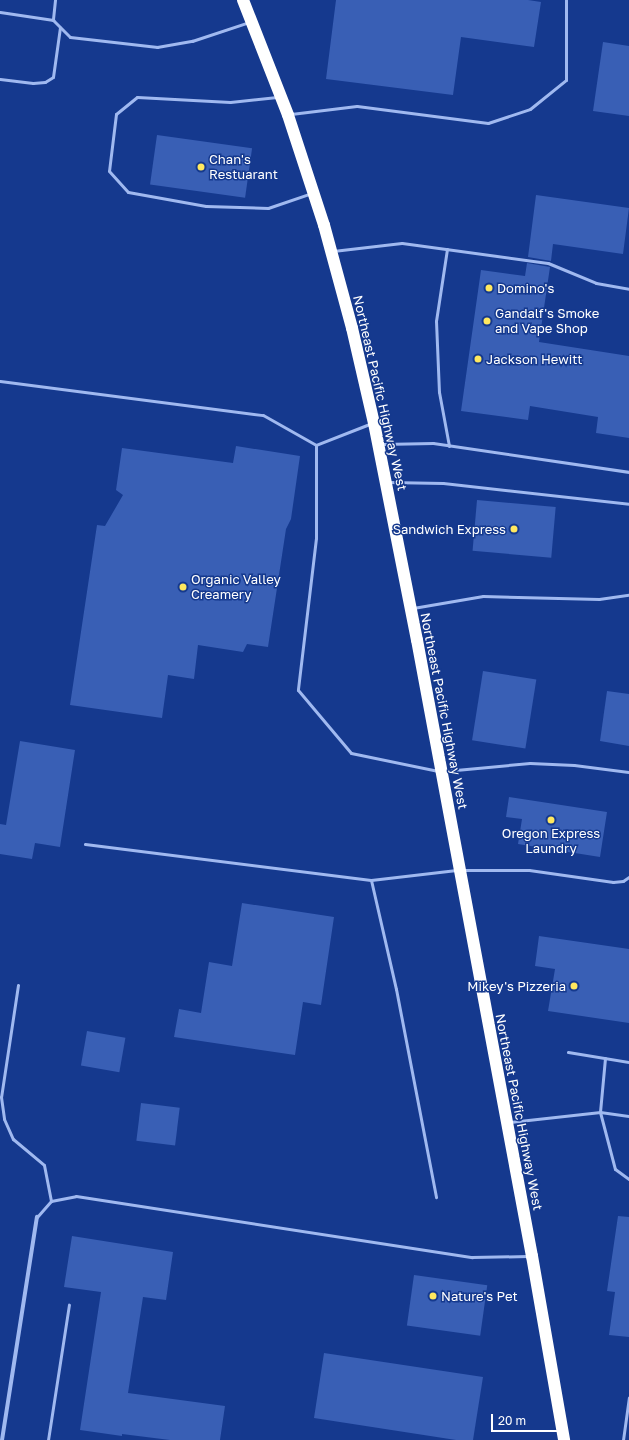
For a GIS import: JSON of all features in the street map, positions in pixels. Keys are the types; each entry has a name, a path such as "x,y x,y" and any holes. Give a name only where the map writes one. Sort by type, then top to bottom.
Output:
{"highway":[{"name":"Northeast Pacific Highway West","path":"243,0 288,114 313,192 352,328 374,422 442,772 532,1256 564,1440"}],"street":[{"path":"2,1440 37,1217"}],"lane":[{"path":"53,20 55,0"},
{"path":"288,114 357,106 488,123 530,109 566,80 566,0"},
{"path":"0,12 53,20 70,37 156,47 192,41 251,22"},
{"path":"0,79 33,83 45,82 53,77 60,27"},
{"path":"281,97 230,102 137,97 116,114 109,171 128,192 206,206 268,208 313,192"},
{"path":"331,252 402,243 548,263 596,283 629,289"},
{"path":"447,249 436,321 439,392 449,446"},
{"path":"0,381 263,415 316,445"},
{"path":"316,445 374,422"},
{"path":"378,444 433,443 629,472"},
{"path":"316,445 316,538 298,690 351,753 442,772 530,763 574,765 629,772"},
{"path":"386,482 443,483 629,504"},
{"path":"411,609 483,596 599,599 629,595"},
{"path":"85,844 371,880 460,870 529,870 613,882 623,881 629,877"},
{"path":"371,880 396,989 436,1197"},
{"path":"18,985 1,1097 4,1119 14,1139 44,1165 51,1201"},
{"path":"568,1052 629,1062"},
{"path":"605,1058 600,1112 615,1169 629,1179"},
{"path":"507,1122 600,1112 629,1116"},
{"path":"37,1217 51,1201 76,1196 472,1257 532,1256"},
{"path":"48,1440 69,1305"},
{"path":"623,1440 629,1398"}],"building":[{"path":"336,0 528,0 541,2 534,47 461,37 453,95 326,79"},
{"path":"603,42 629,46 629,116 593,111"},
{"name":"Chan's Restuarant","path":"157,135 252,148 245,198 150,185"},
{"path":"536,195 629,208 623,254 553,244 551,261 528,257"},
{"path":"527,263 550,267 539,342 629,356 629,438 596,433 598,417 530,406 528,420 461,411 481,270 525,276"},
{"name":"Organic Valley Creamery","path":"236,446 300,456 291,519 286,529 268,647 247,644 243,652 198,645 194,679 168,675 162,718 70,705 97,525 105,526 123,495 116,490 122,448 233,463"},
{"name":"Sandwich Express","path":"477,500 556,507 551,558 473,551"},
{"path":"483,671 536,679 525,749 472,740"},
{"path":"607,691 629,694 629,746 600,741"},
{"path":"20,741 75,750 60,847 35,843 32,859 0,854 0,824 6,825"},
{"path":"509,797 607,812 600,857 518,844 522,819 506,817"},
{"path":"242,903 334,917 321,1005 303,1002 295,1055 174,1037 179,1009 201,1013 209,962 232,966"},
{"path":"539,936 629,949 629,1023 548,1011 555,969 535,966"},
{"path":"87,1031 125,1038 119,1072 81,1065"},
{"path":"141,1103 180,1108 175,1145 136,1141"},
{"path":"618,1216 629,1217 629,1337 609,1335 615,1292 607,1291"},
{"path":"72,1236 173,1252 166,1300 143,1297 128,1393 225,1406 220,1440 170,1440 122,1434 122,1436 80,1430 101,1292 64,1287"},
{"path":"414,1275 487,1285 480,1336 407,1326"},
{"path":"324,1353 483,1377 473,1440 456,1440 314,1418"}],"place":[{"name":"Chan's Restuarant","path":"201,167"},
{"name":"Domino's","path":"489,288"},
{"name":"Gandalf's Smoke and Vape Shop","path":"487,321"},
{"name":"Jackson Hewitt","path":"478,359"},
{"name":"Sandwich Express","path":"514,529"},
{"name":"Organic Valley Creamery","path":"183,587"},
{"name":"Oregon Express Laundry","path":"551,820"},
{"name":"Mikey's Pizzeria","path":"574,986"},
{"name":"Nature's Pet","path":"433,1296"}]}
